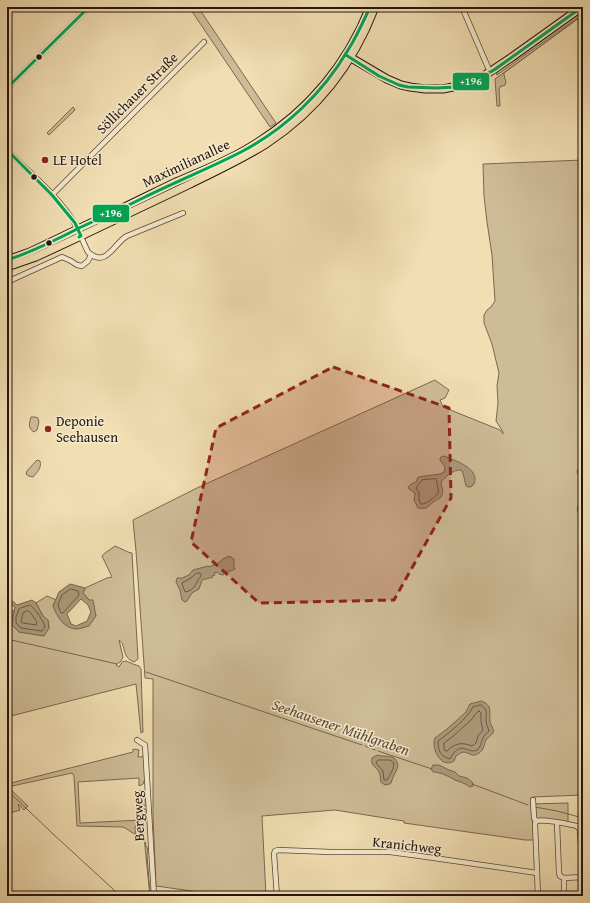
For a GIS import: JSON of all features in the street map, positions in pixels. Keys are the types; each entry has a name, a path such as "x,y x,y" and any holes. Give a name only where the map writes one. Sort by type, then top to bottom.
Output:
{"main road":[{"path":"370,7 350,54 417,88 433,89 454,88 474,81 490,72 582,7"},
{"name":"Maximilianallee","path":"7,260 79,233 267,147 312,107 330,87 367,28 375,7"},
{"name":"Maximilianallee","path":"7,267 42,254 162,189 223,162 263,139 286,123 311,100 350,54"}],"street":[{"path":"7,88 88,7"},
{"path":"462,7 490,72"},
{"name":"Söllichauer Straße","path":"52,195 204,42"},
{"path":"7,150 52,195 69,215 86,248 91,255 96,257 106,255 112,251 123,238 183,213"},
{"path":"7,282 62,257 71,261 77,266 82,266 88,261 91,255"},
{"name":"Bergweg","path":"137,740 145,745 154,896"},
{"path":"533,800 534,818 536,821 534,824 538,896"},
{"path":"536,821 539,820 577,826 579,828 583,876 564,878 560,876 557,823"},
{"name":"Kranichweg","path":"277,896 274,854 275,851 280,850 390,852 537,873"},
{"path":"562,896 564,890 564,878"}],"highlighted area":[{"path":"333,367 449,408 451,498 394,600 259,603 191,542 216,428"}],"shaded area":[{"path":"189,7 198,7 276,123 270,127"},
{"path":"583,9 583,14 497,75 496,74 499,71 498,70"},
{"path":"583,15 504,73 506,82 505,85 499,89 500,106 497,106 495,79"},
{"path":"73,107 75,110 49,135 47,133"},
{"path":"583,160 583,795 533,797 531,799 531,804 568,803 568,823 533,819 534,840 525,840 404,823 404,821 335,810 262,816 266,896 227,896 156,886 153,817 153,679 145,678 133,520 199,487 435,380 449,390 445,398 440,400 443,407 500,430 503,434 496,421 499,373 492,344 484,323 484,315 495,301 492,255 484,196 483,164"},
{"path":"31,417 38,418 39,422 37,430 34,432 30,426"},
{"path":"37,460 40,461 40,468 38,472 33,477 29,476 26,474 27,471"},
{"path":"115,546 132,553 138,659 134,662 127,657 123,645 119,640 123,657 116,665 119,667 122,662 126,661 139,666 141,669 143,732 141,733 136,684 7,717 7,608 14,611 13,616 19,632 38,635 49,628 48,621 43,616 36,603 47,596 56,600 53,606 76,629 96,616 89,600 83,593 85,588 112,577 102,556"},
{"path":"133,749 139,750 138,757 144,755 145,778 143,784 139,786 139,778 78,782 80,823 142,820 141,809 146,809 147,821 137,821 135,828 136,835 123,827 77,826 74,776 72,773 12,786 12,791 28,806 24,810 18,804 20,810 7,814 7,784 133,752"},
{"path":"140,790 146,797 147,804 145,806 141,806"},
{"path":"137,835 144,835 148,851 150,896 144,837"}],"water":[{"path":"583,450 583,480 577,472 579,467 579,453"},
{"path":"442,456 466,466 474,475 474,484 471,487 466,486 461,470 455,471 441,482 443,491 441,497 426,508 418,508 414,500 415,493 408,487 416,482 418,477 440,474 444,472 445,467 440,460"},
{"path":"583,499 583,518 580,516 577,509"},
{"path":"229,556 234,559 235,569 225,572 223,575 217,572 214,573 215,575 212,576 213,577 202,580 199,589 192,593 187,601 185,602 182,600 180,590 176,582 177,578 182,578 189,575 193,570 216,565"},
{"path":"70,584 85,588 83,593 89,600 93,600 96,616 89,626 76,629 67,626 61,621 53,606 59,592","holes":["81,599 88,605 91,612 87,621 76,626 71,624 67,614"]},
{"path":"10,599 17,605 32,600 36,603 43,616 48,620 49,628 44,636 19,632 12,625 15,607 8,602"},
{"path":"481,701 489,707 490,722 493,728 492,734 486,740 482,750 475,755 462,752 456,756 454,761 449,763 441,760 438,757 434,747 435,738 466,712 470,704"},
{"path":"377,755 392,757 397,761 397,768 390,784 385,785 381,782 380,773 372,763 372,758"},
{"path":"433,765 439,765 455,772 459,776 467,778 473,783 473,786 470,787 444,774 433,772 431,769"}],"waterway":[{"name":"Seehausener Mühlgraben","path":"7,639 117,664"},
{"name":"Seehausener Mühlgraben","path":"146,672 362,745"},
{"name":"Seehausener Mühlgraben","path":"365,746 375,750"},
{"name":"Seehausener Mühlgraben","path":"378,751 432,769"},
{"name":"Seehausener Mühlgraben","path":"472,784 528,805"},
{"path":"7,790 119,896"},
{"name":"Seehausener Mühlgraben","path":"535,807 583,818"}],"transit line":[{"name":"+196","path":"7,88 89,7"},
{"name":"+196","path":"7,260 44,246 79,228 229,158 257,143 273,132 302,108 327,81 351,45 370,7"},
{"name":"+196","path":"346,55 379,76 399,85 408,87 456,87 475,80 494,70 582,7"},
{"name":"+196","path":"7,150 52,195 75,223 81,236 79,237"}],"place":[{"name":"LE Hotel","path":"45,160"},
{"name":"Deponie Seehausen","path":"48,429"}]}
